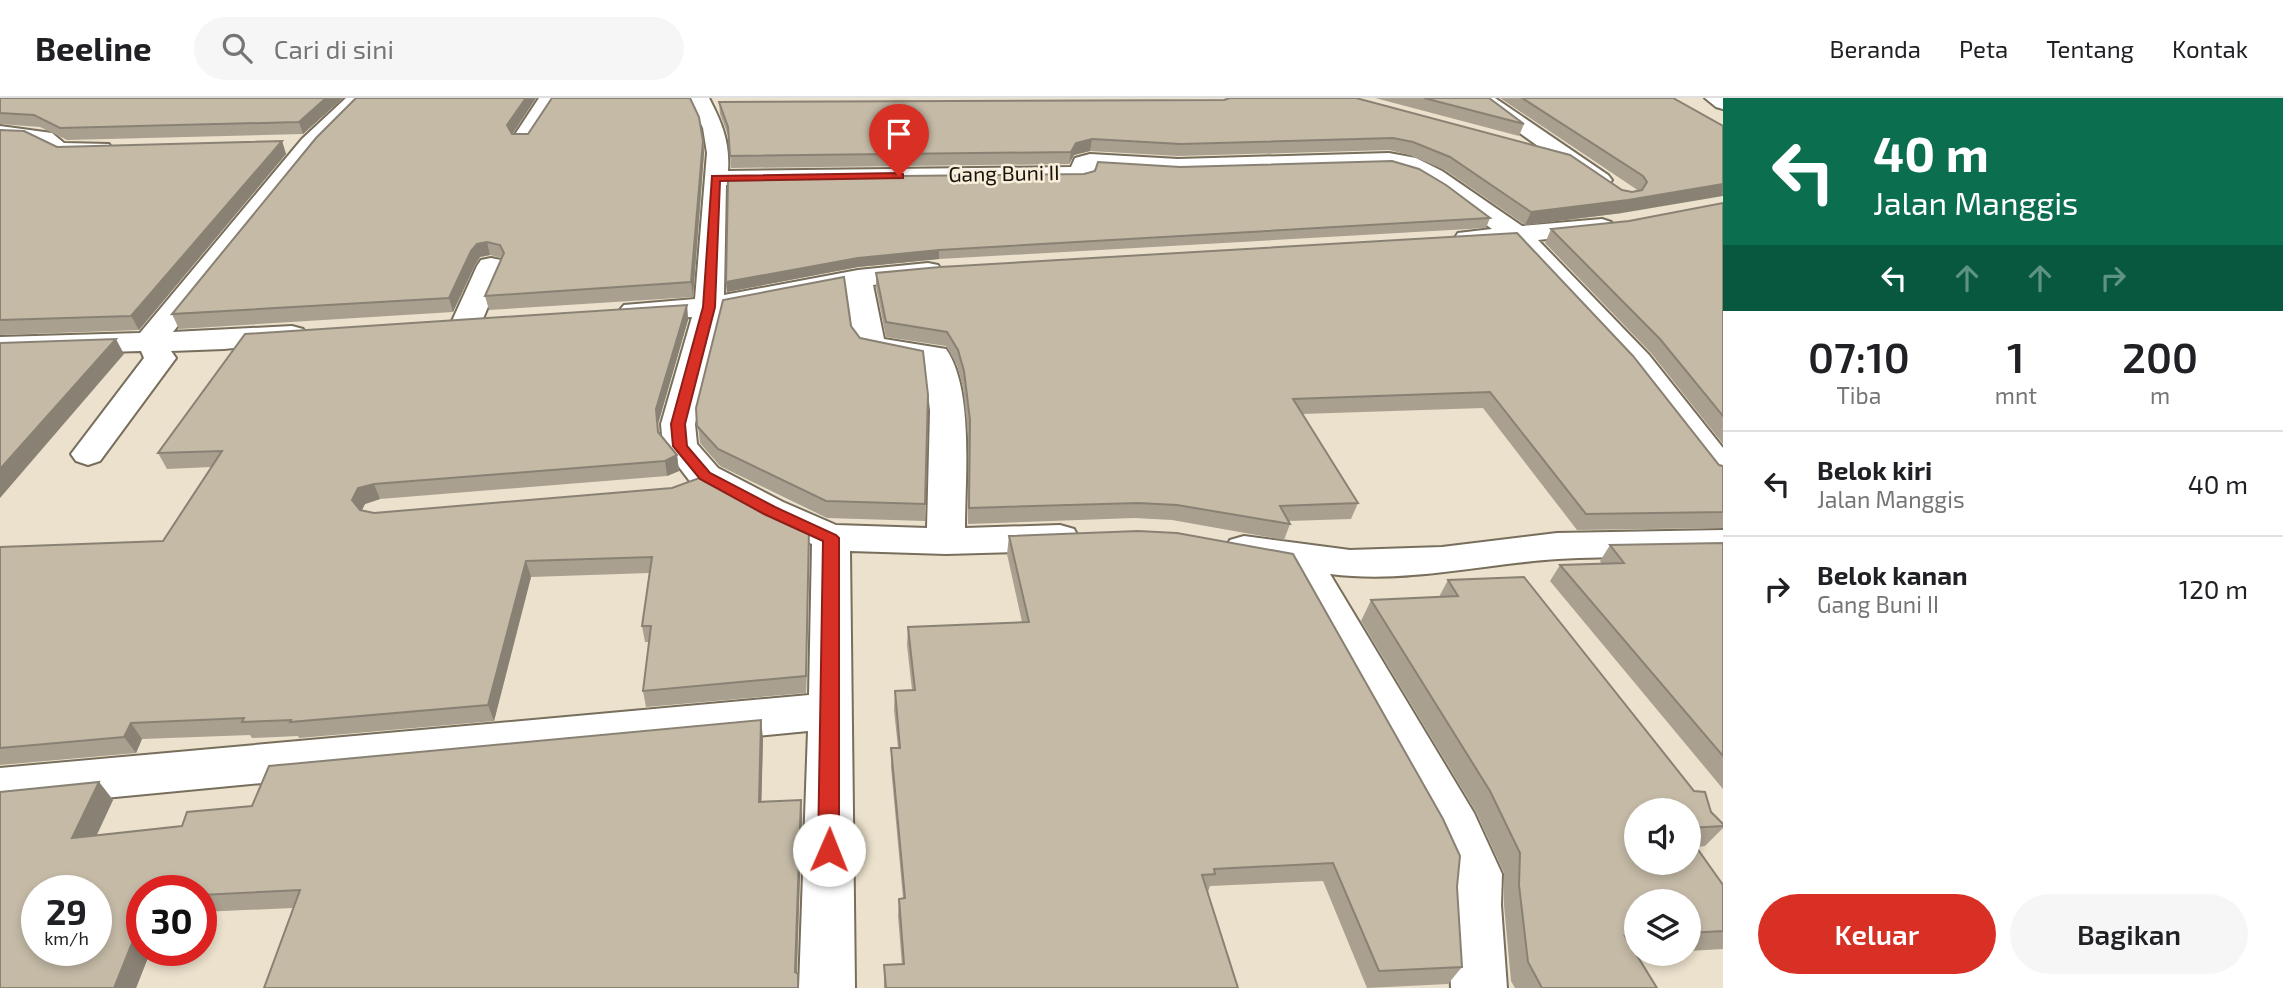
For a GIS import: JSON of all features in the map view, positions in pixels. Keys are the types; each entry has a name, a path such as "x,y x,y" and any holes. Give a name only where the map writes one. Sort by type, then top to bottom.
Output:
{"street":[{"path":"150,341 297,145 358,98"},
{"path":"523,139 549,98"},
{"path":"1481,98 1614,189"},
{"path":"1715,98 1723,103"},
{"path":"712,102 718,153 709,307 678,424 689,483 770,511 831,538 946,541 1094,536"},
{"path":"0,132 44,138 53,147 63,150 118,148"},
{"path":"11,153 44,138"},
{"path":"1515,145 1569,159"},
{"name":"Gang Buni II","path":"716,178 1083,174 1083,163 1090,161 1178,166 1389,160 1408,163 1434,176 1519,236"},
{"path":"1436,241 1519,236 1622,224"},
{"path":"1519,236 1638,362 1723,471"},
{"path":"467,322 491,266"},
{"path":"601,313 709,307 858,278 953,269"},
{"path":"858,278 869,341 873,345 935,356 941,362 948,397 946,541"},
{"path":"0,346 224,340 318,333"},
{"path":"88,454 160,358 150,341"},
{"path":"827,988 831,538"},
{"path":"1208,542 1301,558 1350,563 1442,560 1515,569 1557,546 1723,543"},
{"path":"1301,558 1456,828 1476,874 1474,905 1479,988"},
{"path":"0,788 831,711"}],"building":[{"path":"0,98 326,98 299,122 60,128 34,115 0,113"},
{"path":"356,98 526,98 507,125 512,134 528,134 552,98 690,98 699,117 703,141 691,282 485,296 504,253 500,245 487,242 477,244 471,251 449,298 172,314 316,138"},
{"path":"1356,98 1570,155 1622,190 1632,192 1642,190 1647,182 1643,176 1522,98 1673,98 1723,126 1723,184 1628,200 1531,212 1450,157 1413,142 1393,138 1181,144 1092,139 1076,143 1071,152 730,156 728,127 719,102 1224,100"},
{"path":"1424,98 1489,98 1524,124"},
{"path":"0,130 24,131 57,147 282,141 131,316 0,320"},
{"path":"1392,161 1419,169 1446,185 1490,218 939,250 858,258 726,282 728,178 1084,174 1095,171 1098,162 1180,167"},
{"path":"1723,203 1723,416 1660,339 1551,229 1629,221"},
{"path":"1517,233 1633,356 1719,465 1723,466 1723,512 1586,514 1490,392 1293,399 1358,503 1280,506 1290,524 1177,505 1138,503 969,508 970,420 964,371 958,350 947,332 886,322 876,273 940,267"},
{"path":"844,277 851,326 860,338 923,351 928,395 925,504 826,501 718,449 697,426 696,408 723,300"},
{"path":"687,305 656,409 658,432 677,455 665,461 374,484 358,488 352,500 360,510 374,513 672,488 702,477 754,506 809,530 806,676 643,691 651,626 642,626 652,557 526,561 488,705 290,722 291,720 242,722 244,718 131,723 124,737 0,748 0,547 163,541 222,451 158,453 245,334"},
{"path":"116,339 0,469 0,343"},
{"path":"1138,531 1177,533 1293,554 1443,819 1460,856 1457,887 1462,967 1379,971 1333,863 1214,869 1215,874 1202,875 1238,988 886,988 884,965 904,964 899,899 905,898 891,748 900,748 895,691 915,690 908,627 1029,622 1009,536"},
{"path":"1723,543 1723,756 1560,565 1624,563 1610,545"},
{"path":"1524,577 1694,791 1705,792 1711,812 1723,824 1701,827 1701,798 1624,798 1624,875 1701,875 1701,854 1723,885 1723,931 1701,932 1701,889 1624,889 1624,966 1643,966 1657,988 1542,988 1528,962 1519,885 1520,853 1490,791 1371,600 1458,596 1448,580"},
{"path":"761,720 759,802 801,800 795,972 798,974 798,988 264,988 300,890 217,894 217,875 126,875 126,958 114,988 0,988 0,792 99,782 72,838 182,826 187,812 252,806 269,766"}],"route":[{"path":"829,850 831,538 770,511 705,476 680,446 678,424 709,307 716,178 899,176"}]}
